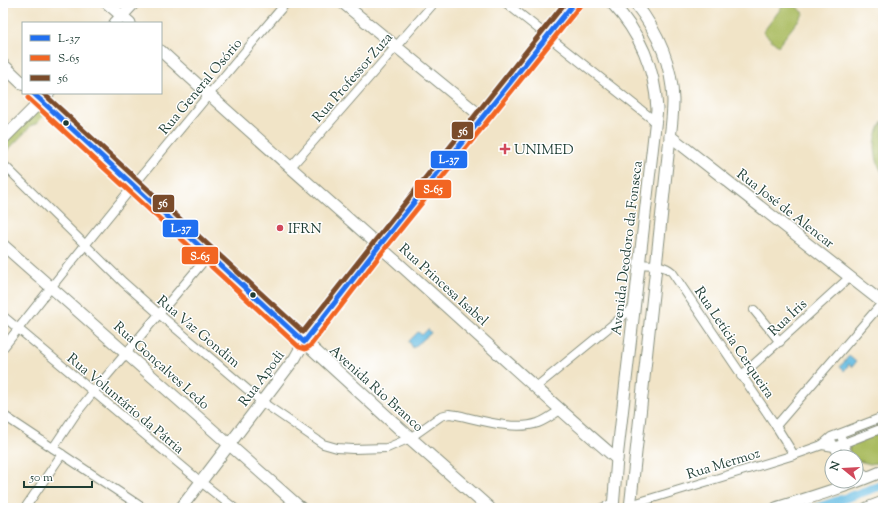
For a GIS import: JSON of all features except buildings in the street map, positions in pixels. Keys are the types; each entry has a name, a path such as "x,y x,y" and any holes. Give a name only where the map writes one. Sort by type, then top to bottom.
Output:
{"main road":[{"path":"3,65 22,83"},
{"name":"Avenida Rio Branco","path":"41,96 134,186 304,342 489,508"}],"street":[{"path":"107,3 123,21 134,3"},
{"name":"Rua General Osório","path":"3,348 208,95 286,3"},
{"path":"343,3 482,117"},
{"name":"Rua Professor Zuza","path":"290,168 434,3"},
{"path":"506,3 656,122"},
{"name":"Rua Apodi","path":"181,508 295,358 304,342 574,3"},
{"name":"Avenida Deodoro da Fonseca","path":"612,3 634,31 641,44 656,90 656,122 634,307 613,505"},
{"path":"630,507 673,101 669,70 664,52 648,20 635,3"},
{"name":"Rua Princesa Isabel","path":"162,52 208,95 379,246 560,410 617,459"},
{"path":"3,139 41,96"},
{"name":"Rua José de Alencar","path":"670,136 883,303"},
{"name":"Rua Vaz Gondim","path":"3,164 123,282 159,314 262,402 323,444 337,448 387,448 410,438 441,416 449,414 507,424 524,425 545,420 560,410"},
{"path":"649,185 653,193 661,194 664,190"},
{"name":"Rua Gonçalves Ledo","path":"3,245 301,508"},
{"path":"53,448 75,415 94,391 210,255"},
{"name":"Rua Letícia Cerqueira","path":"640,264 656,265 667,268 672,272 794,455"},
{"name":"Rua Íris","path":"741,376 850,277"},
{"path":"776,426 883,303"},
{"path":"536,388 634,307"},
{"path":"754,310 780,342"},
{"name":"Rua Voluntário da Pátria","path":"3,316 234,508"},
{"path":"629,352 646,353"},
{"path":"3,415 143,508"},
{"name":"Rua Mermoz","path":"630,507 794,455 822,445 831,437 840,435 883,418"},
{"name":"Rua Mermoz","path":"822,445 834,447 883,428"},
{"path":"840,435 845,449"},
{"path":"831,437 834,447"},
{"path":"27,507 62,454"},
{"path":"864,478 883,471"},
{"path":"864,474 869,477"},
{"path":"776,508 829,489"},
{"path":"867,508 883,502"},
{"path":"602,508 613,505"}],"green space":[{"path":"785,3 792,3 804,13 778,46 763,32"},
{"path":"38,106 46,114 36,124 32,125 3,155 3,142"},
{"path":"883,121 883,174 877,161 875,148 879,127"},
{"path":"883,432 883,462 870,464 864,462 864,449 849,449 851,442"}],"water":[{"path":"428,329 431,333 413,348 409,341 418,332 422,335"},
{"path":"849,356 856,362 852,367 849,364 844,371 840,367"}],"waterway":[{"path":"817,508 883,485"}],"transit line":[{"name":"56","path":"44,94 303,332 565,3"},
{"name":"L-37","path":"34,94 304,342 574,3"},
{"name":"S-65","path":"28,98 299,347 305,349 310,346 384,250 579,7"}],"place":[{"name":"UNIMED","path":"505,149"},
{"name":"IFRN","path":"280,228"}]}
